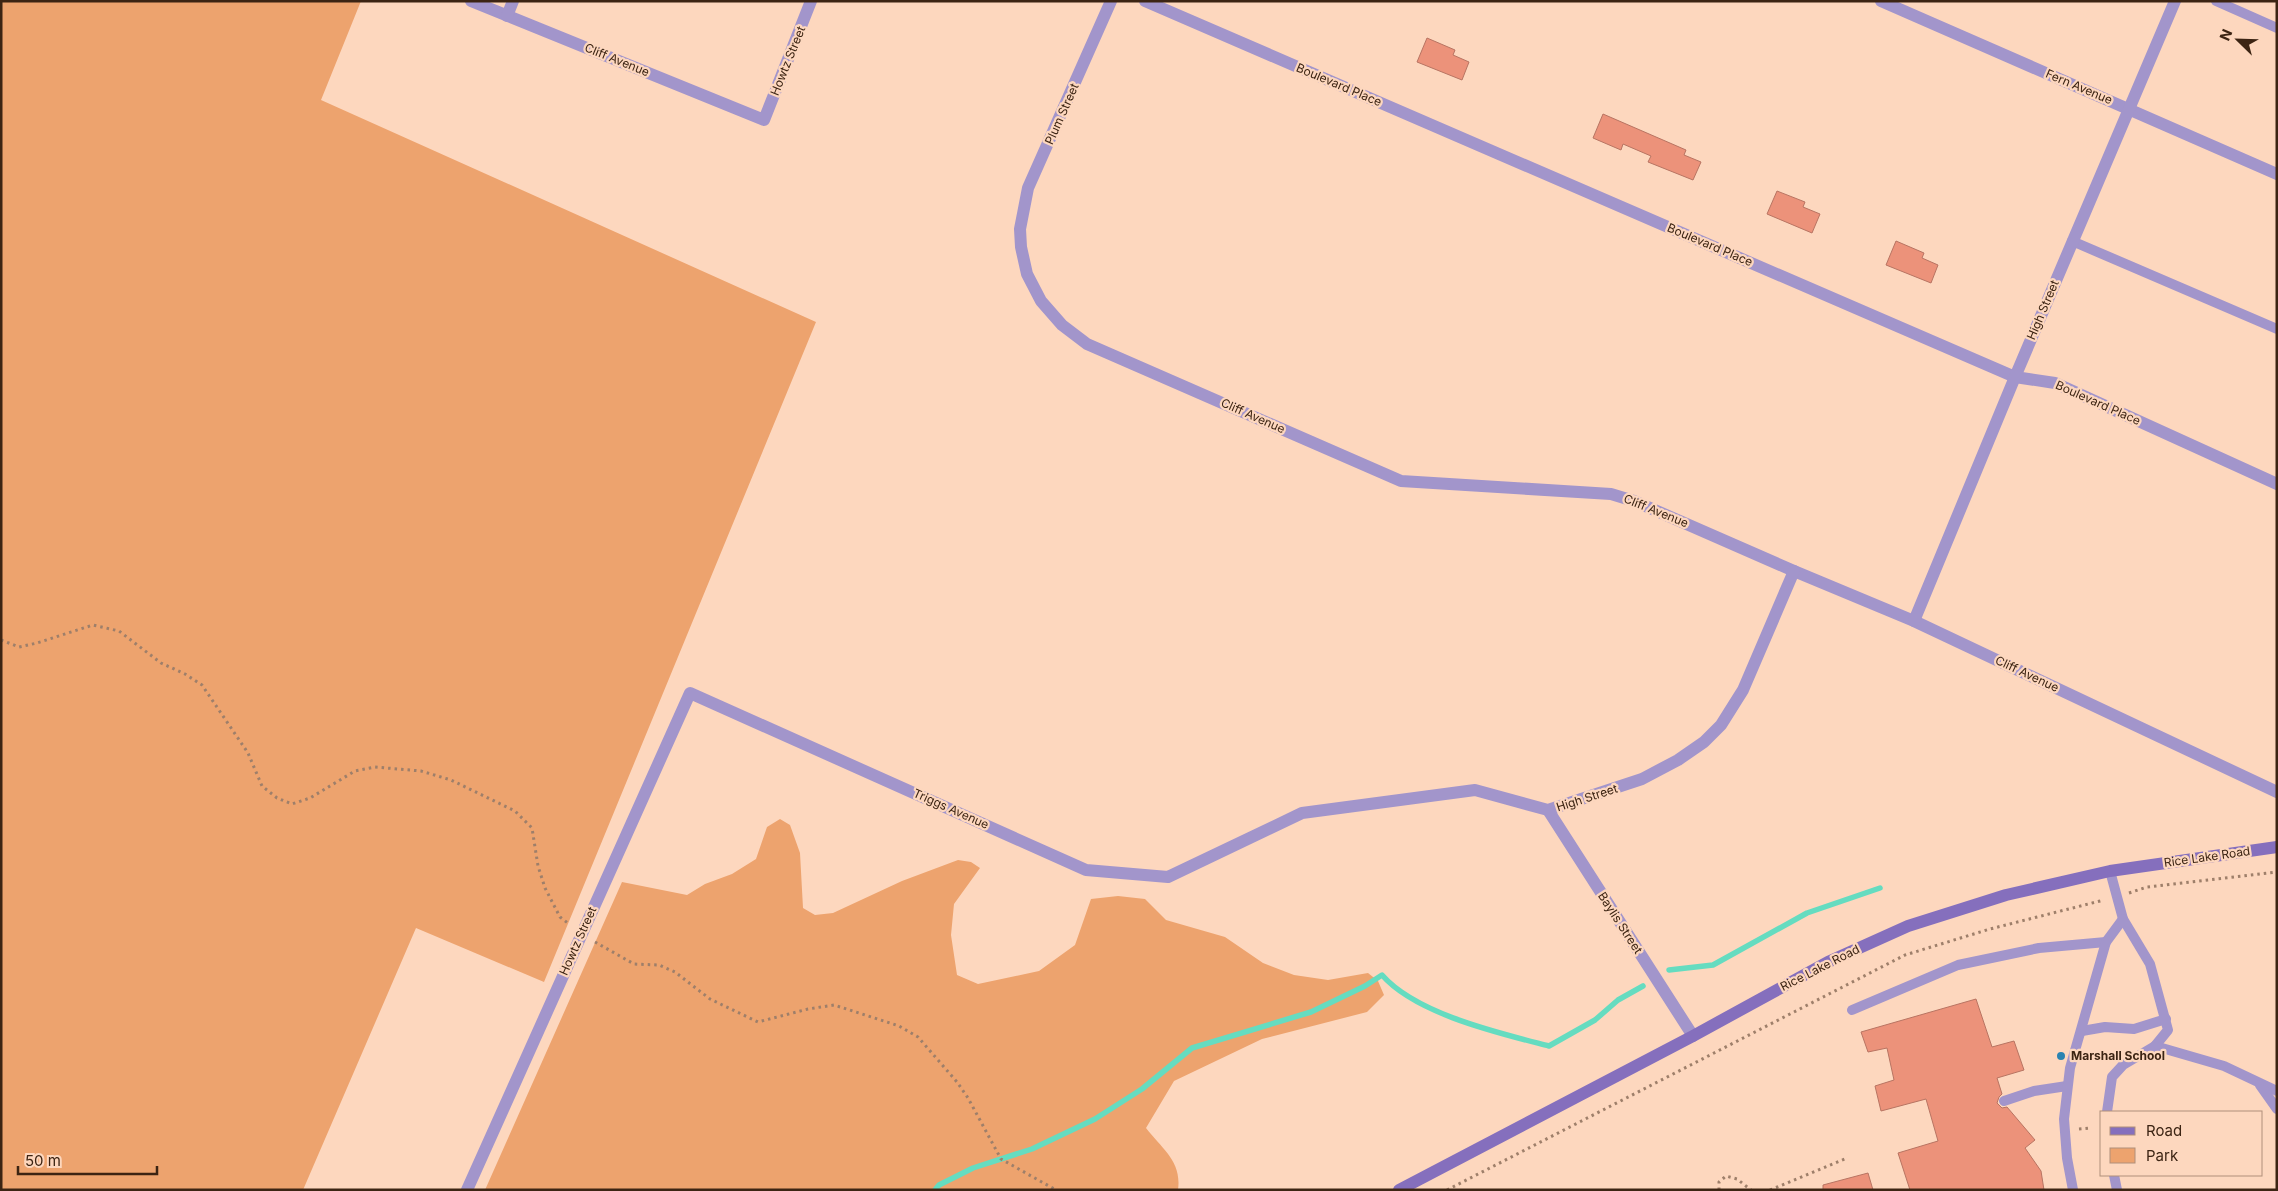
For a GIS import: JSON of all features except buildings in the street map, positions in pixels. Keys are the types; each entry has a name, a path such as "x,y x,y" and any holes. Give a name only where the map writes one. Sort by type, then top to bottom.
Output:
{"main road":[{"name":"Rice Lake Road","path":"1399,1190 1693,1036 1828,962 1908,926 2006,895 2110,871 2277,847"}],"street":[{"name":"Cliff Avenue","path":"470,1 764,120"},
{"path":"507,16 513,1"},
{"name":"Howtz Street","path":"764,120 812,1"},
{"name":"Plum Street","path":"1020,228 1028,188 1111,1"},
{"name":"Boulevard Place","path":"1145,1 2014,377 2055,383 2277,484"},
{"name":"Fern Avenue","path":"1881,1 2277,174"},
{"name":"High Street","path":"1914,620 2014,377 2176,1"},
{"name":"Cliff Avenue","path":"1020,228 1026,274 1042,301 1062,325 1087,344 1400,481 1611,494 1634,501 1794,571 1914,620 2277,792"},
{"name":"High Street","path":"1217,853 1302,813 1476,790 1548,810 1642,779 1678,760 1715,731 1743,690 1794,571"},
{"name":"Howtz Street","path":"467,1190 690,693"},
{"name":"Triggs Avenue","path":"690,693 1086,870 1168,877 1217,853"},
{"name":"Baylis Street","path":"1548,810 1693,1036"}],"lane":[{"path":"2216,1 2277,28"},
{"path":"2072,241 2277,330"},
{"path":"2107,1111 2112,1077 2123,1065 2155,1046 2168,1030 2150,964 2123,919 2110,871"},
{"path":"2073,1190 2064,1128 2070,1068 2106,942 2123,919"},
{"path":"1852,1010 1958,965 2039,948 2106,942"},
{"path":"2082,1031 2104,1027 2134,1029 2166,1019"},
{"path":"2155,1046 2224,1066 2277,1091"},
{"path":"2259,1084 2277,1109"},
{"path":"2004,1101 2034,1091 2068,1086"},
{"path":"2114,1176 2117,1190"}],"path":[{"path":"1,640 19,647 37,643 93,624 119,631 161,663 185,674 202,685 248,753 262,786 277,798 292,804 310,798 355,771 375,766 421,771 451,780 514,811 532,828 535,849 545,888 560,917 582,934 634,964 659,965 675,972 710,1000 758,1022 808,1009 834,1005 899,1026 918,1037 934,1054 968,1098 1001,1159 1056,1190"},
{"path":"2140,891 2147,887 2277,872"},
{"path":"1448,1190 1905,954 1990,929 2097,903"},
{"path":"2079,1129 2090,1128"},
{"path":"1770,1190 1847,1158"},
{"path":"1719,1190 1720,1182 1726,1176 1737,1179 1751,1190"}],"green space":[{"path":"1,1 361,1 321,100 816,322 544,982 416,928 303,1190 1,1190"},
{"path":"780,819 790,825 800,853 803,908 815,915 833,913 902,881 958,860 971,862 980,868 954,904 951,935 957,975 978,984 1039,971 1075,945 1091,899 1118,896 1145,899 1166,920 1225,937 1263,963 1294,975 1328,980 1368,973 1378,981 1384,995 1367,1012 1262,1039 1174,1081 1146,1128 1174,1163 1177,1171 1178,1190 485,1190 622,882 687,895 705,884 732,874 756,859 767,827"}],"waterway":[{"path":"1669,970 1713,965 1807,913 1880,888"},
{"path":"935,1190 939,1185 973,1168 1032,1149 1095,1119 1142,1089 1192,1048 1311,1012 1365,986 1382,975 1397,989 1415,1001 1437,1011 1483,1028 1549,1046 1595,1020 1618,1000 1643,986"}],"place":[{"name":"Marshall School","path":"2061,1056"}]}
